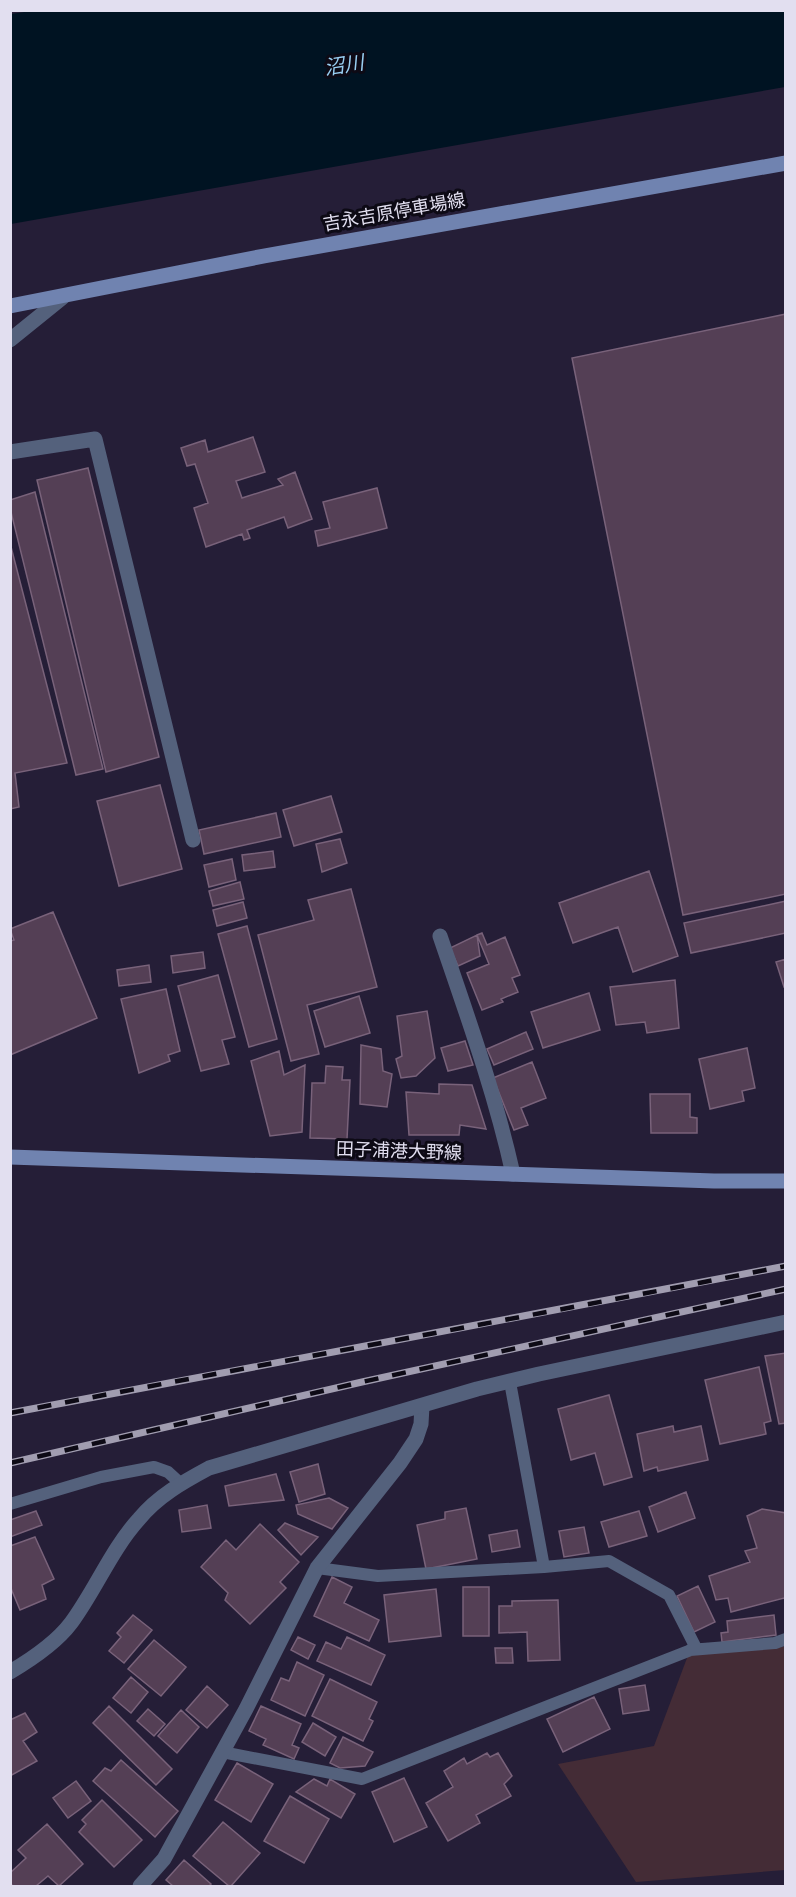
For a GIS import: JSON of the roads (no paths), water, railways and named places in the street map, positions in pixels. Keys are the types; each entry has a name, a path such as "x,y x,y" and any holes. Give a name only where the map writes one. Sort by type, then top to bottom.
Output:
{"main road":[{"name":"吉永吉原停車場線","path":"10,306 264,256 786,163"},
{"name":"田子浦港大野線","path":"10,1157 714,1181 786,1181"}],"street":[{"path":"10,340 62,297"},
{"path":"10,452 95,439 193,840"},
{"path":"440,936 485,1065 513,1174"},
{"path":"10,1672 39,1653 70,1624 124,1537 154,1503 180,1483 209,1468 510,1382 786,1322"},
{"path":"140,1887 164,1859 317,1568 400,1463 416,1439 421,1424 422,1406"}],"lane":[{"path":"510,1382 544,1567"},
{"path":"10,1504 101,1477 154,1467 168,1472 180,1483"},
{"path":"222,1752 362,1779 696,1648 669,1594 609,1561 378,1576 317,1568"},
{"path":"690,1650 775,1643 786,1639"}],"water":[{"name":"沼川","path":"31,11 785,11 785,87 11,224 11,14"}],"railway":[{"path":"10,1413 786,1266"},
{"path":"10,1463 362,1382 786,1289"}]}
